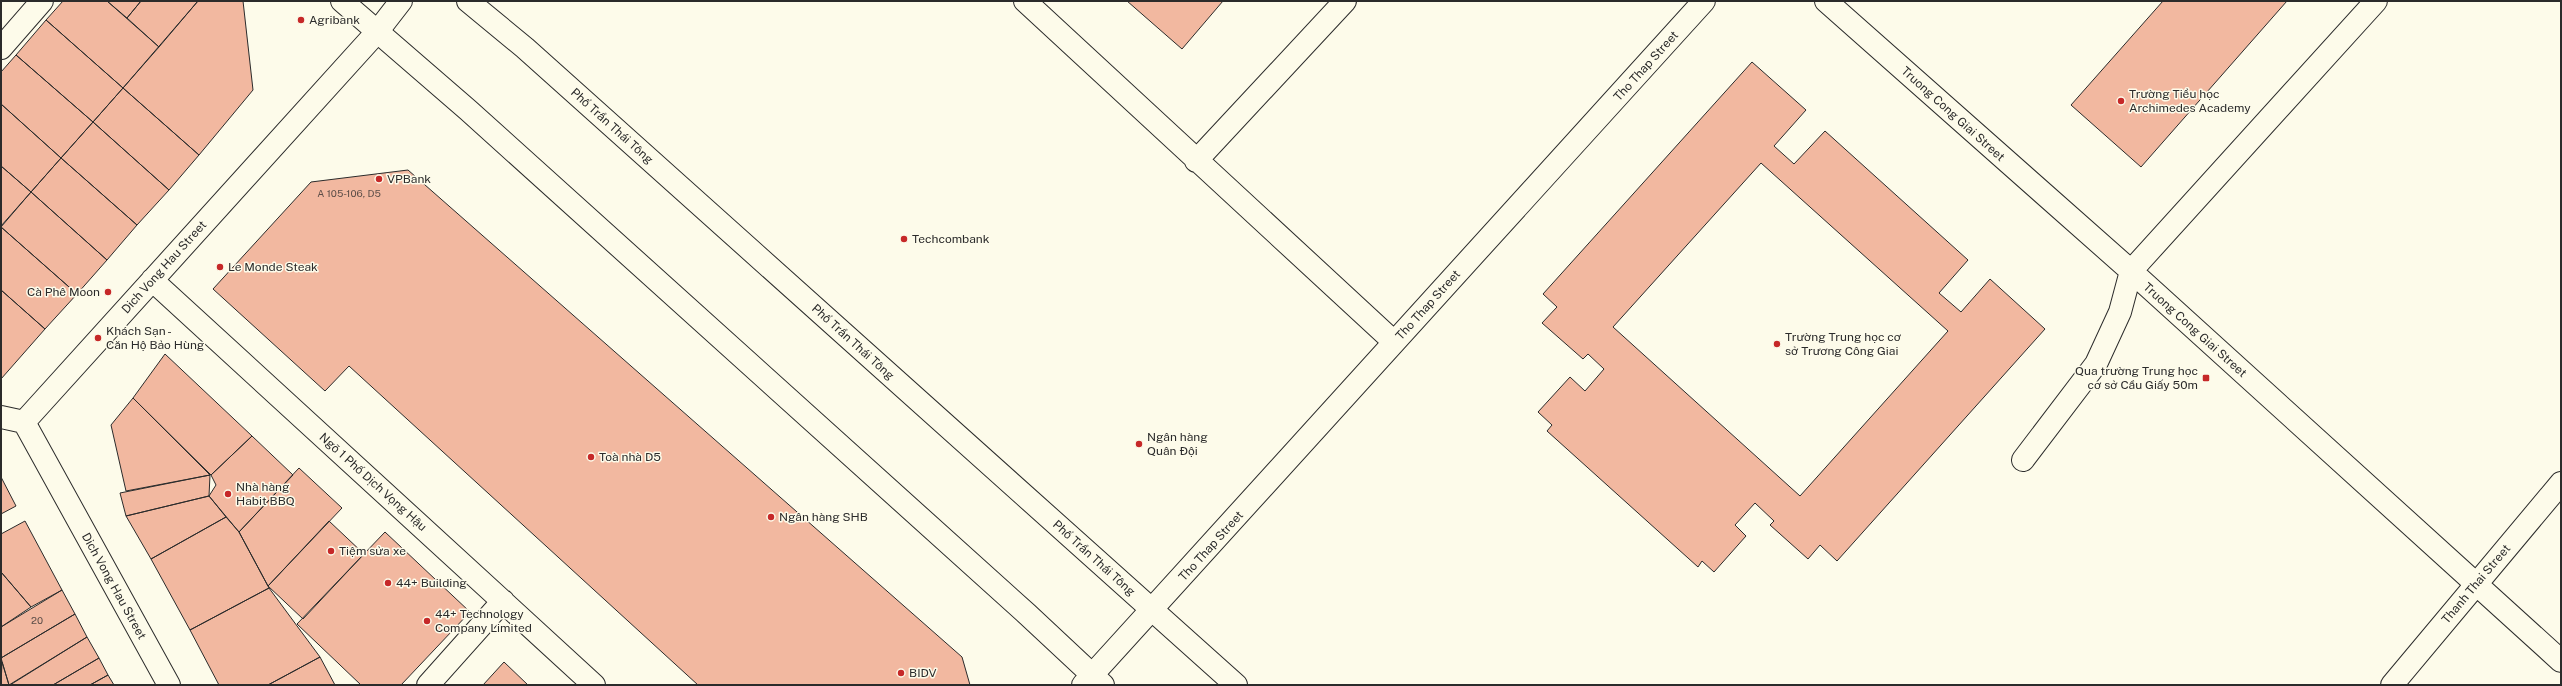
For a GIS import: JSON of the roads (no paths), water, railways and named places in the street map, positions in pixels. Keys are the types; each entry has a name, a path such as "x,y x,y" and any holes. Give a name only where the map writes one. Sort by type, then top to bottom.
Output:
{"street":[{"path":"1,48 42,1"},
{"path":"342,1 485,126 1093,682"},
{"name":"Dich Vong Hau Street","path":"169,685 24,422 377,32 401,1"},
{"name":"Phố Trần Thái Tông","path":"468,1 537,58 1236,685"},
{"path":"1025,1 1196,161 1394,342"},
{"path":"1196,161 1344,1"},
{"name":"Tho Thap Street","path":"1093,682 1152,611 1704,1"},
{"name":"Truong Cong Giai Street","path":"1826,1 2131,271 2561,661"},
{"path":"2023,460 2096,364 2120,312 2131,271 2376,1"},
{"name":"Ngõ 1 Phố Dịch Vọng Hậu","path":"152,280 594,685"},
{"path":"1,417 24,422"},
{"name":"Thanh Thai Street","path":"2392,685 2561,483"},
{"path":"428,685 503,601"}],"place":[{"name":"Agribank","path":"301,20"},
{"name":"Trường Tiểu học Archimedes Academy","path":"2121,101"},
{"name":"VPBank","path":"379,179"},
{"name":"Techcombank","path":"904,239"},
{"name":"Le Monde Steak","path":"220,267"},
{"name":"Cà Phê Moon","path":"108,292"},
{"name":"Khách Sạn - Căn Hộ Bảo Hùng","path":"98,338"},
{"name":"Trường Trung học cơ sở Trương Công Giai","path":"1777,344"},
{"name":"Qua trường Trung học cơ sở Cầu Giấy 50m","path":"2206,378"},
{"name":"Ngân hàng Quân Đội","path":"1139,444"},
{"name":"Toà nhà D5","path":"591,457"},
{"name":"Nhà hàng Habit BBQ","path":"228,494"},
{"name":"Ngân hàng SHB","path":"771,517"},
{"name":"Tiệm sửa xe","path":"331,551"},
{"name":"44+ Building","path":"388,583"},
{"name":"44+ Technology Company Limited","path":"427,621"},
{"name":"BIDV","path":"901,673"}]}
